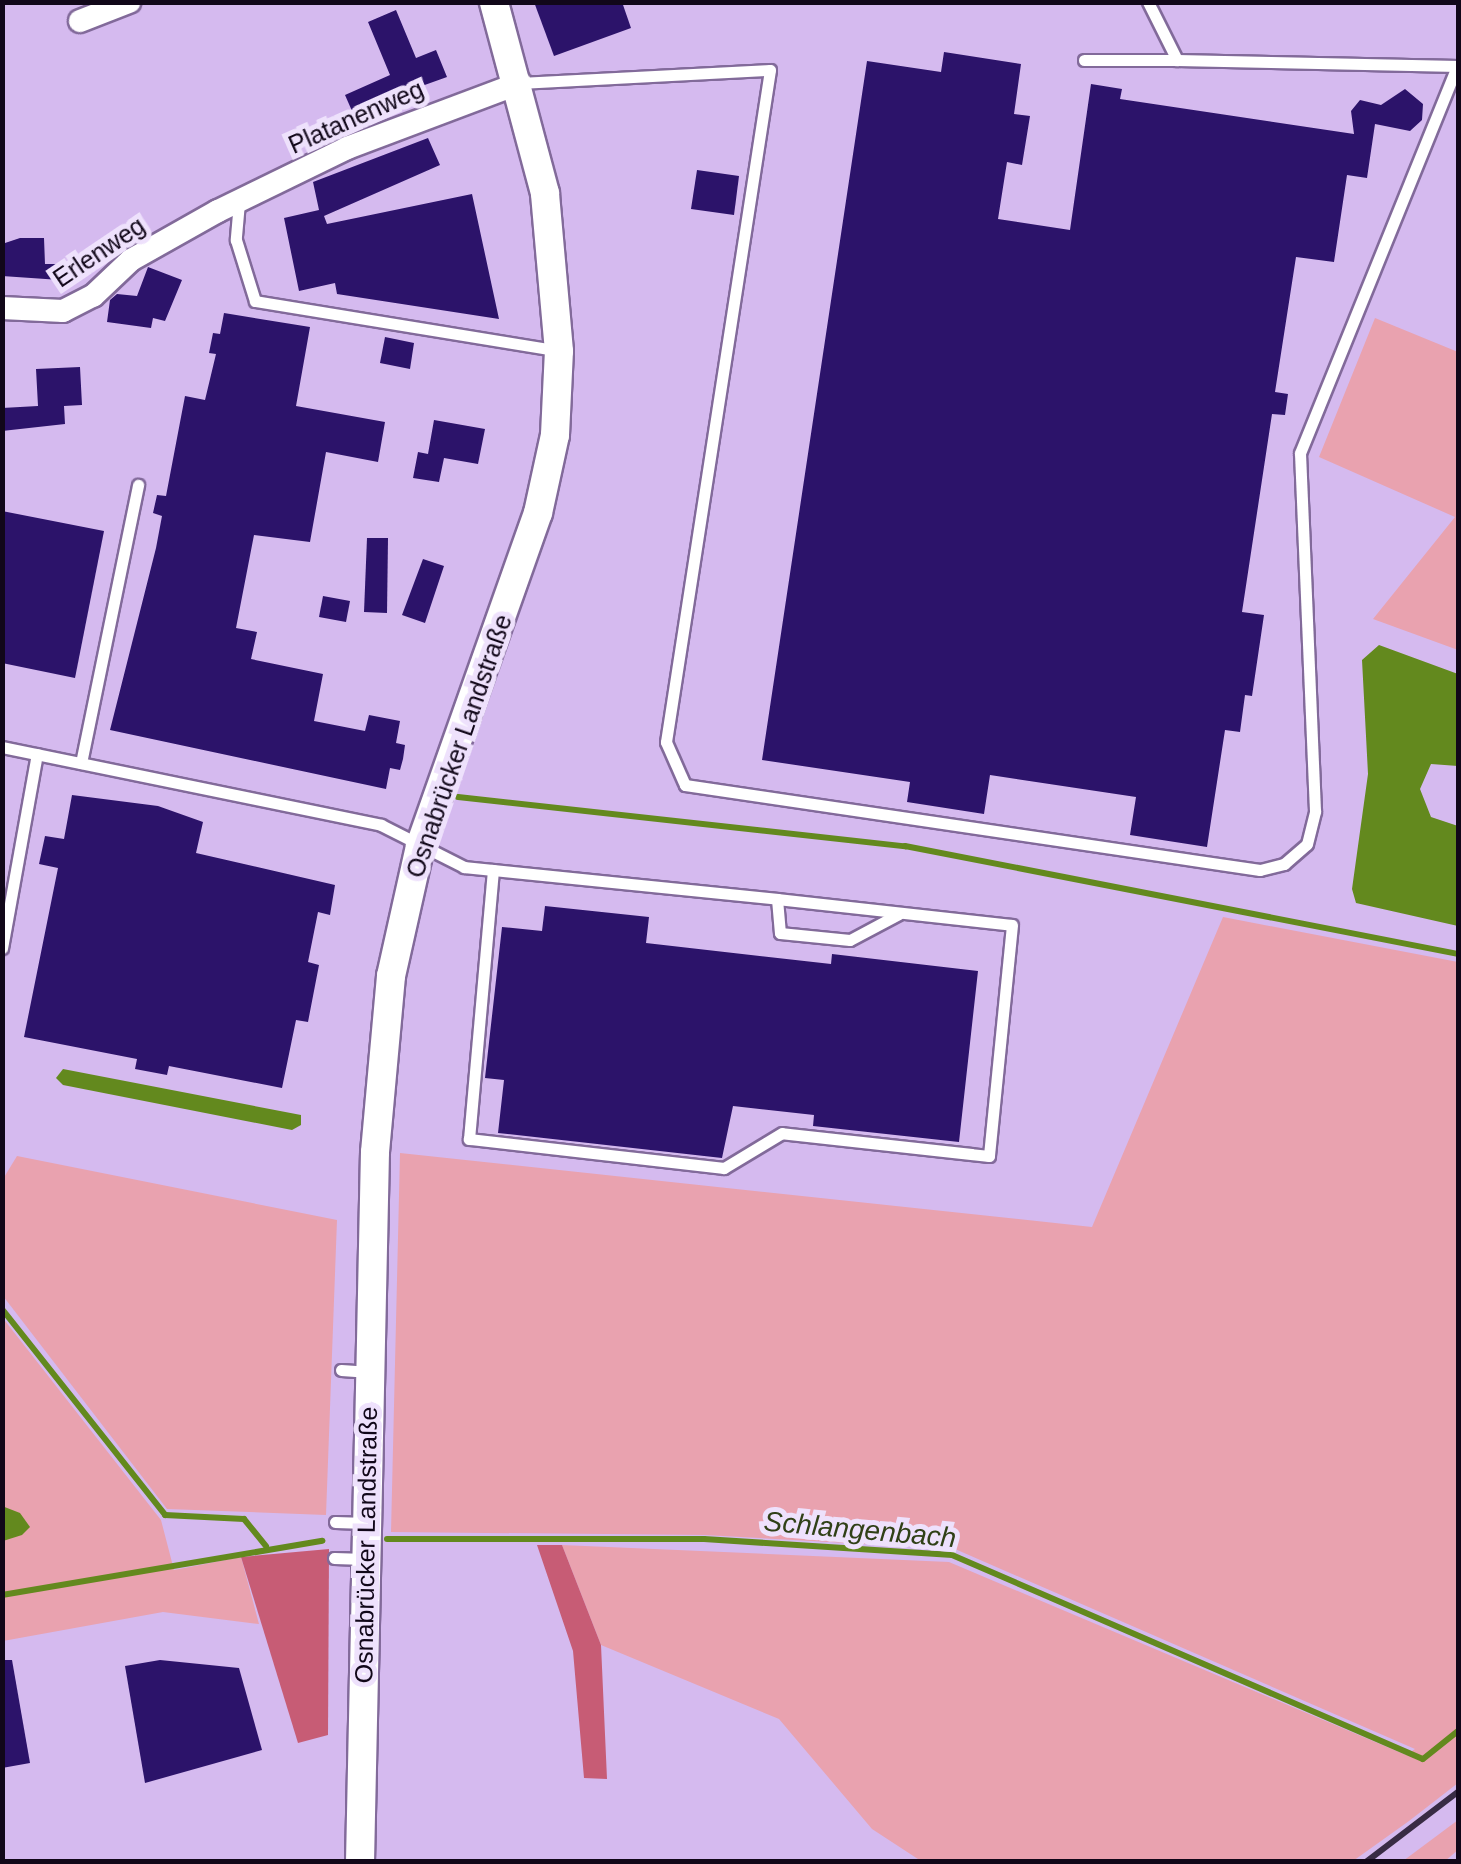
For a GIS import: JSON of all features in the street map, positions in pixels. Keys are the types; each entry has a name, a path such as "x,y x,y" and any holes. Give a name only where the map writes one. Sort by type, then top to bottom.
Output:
{"street":[{"path":"80,21 129,2"},
{"name":"Osnabrücker Landstraße","path":"360,1862 380,1067 391,976 420,846 538,513 554,435 559,351 545,193 520,84 494,2"},
{"name":"Platanenweg","path":"228,206 365,141 520,84"},
{"name":"Erlenweg","path":"2,308 63,311 93,296 131,260 228,206"}],"lane":[{"path":"1148,2 1177,60"},
{"path":"520,84 770,70 666,742 684,784 1260,870 1284,864 1307,844 1315,811 1300,453 1457,67 1084,60"},
{"path":"228,206 254,301 559,351"},
{"path":"81,763 138,485"},
{"path":"2,748 381,825 464,866 1012,924 989,1156 782,1134 724,1168 468,1139 493,870"},
{"path":"2,948 37,754"},
{"path":"776,899 780,933 850,940 901,913"},
{"path":"340,1370 370,1372"},
{"path":"336,1522 366,1523"},
{"path":"334,1558 366,1559"}],"shaded area":[{"path":"1375,318 1458,352 1458,650 1373,619 1455,517 1319,457"},
{"path":"1379,645 1458,674 1458,766 1431,764 1420,789 1431,817 1458,826 1458,926 1356,903 1352,889 1368,774 1362,660"},
{"path":"1223,917 1458,962 1458,1783 1409,1821 1353,1861 921,1861 872,1829 779,1719 601,1645 562,1545 949,1562 1406,1755 1415,1749 955,1549 704,1535 391,1532 400,1153 1092,1227"},
{"path":"63,1069 301,1115 301,1125 292,1130 63,1085 56,1078"},
{"path":"17,1156 337,1220 326,1515 167,1509 3,1296 3,1179"},
{"path":"2,1317 161,1520 174,1570 241,1557 259,1624 163,1612 3,1641"},
{"path":"2,1506 20,1513 30,1527 22,1535 3,1541"},
{"path":"537,1545 562,1545 601,1645 607,1779 584,1778 573,1651"},
{"path":"329,1549 328,1735 298,1743 241,1557"},
{"path":"1458,1820 1458,1850 1445,1861 1403,1861"}],"building":[{"path":"534,2 622,2 631,28 554,56"},
{"path":"396,10 416,58 436,50 447,77 352,111 345,95 390,75 368,22"},
{"path":"944,52 1021,64 1014,114 1030,116 1022,165 1007,162 998,219 1070,230 1091,84 1122,89 1120,99 1354,134 1351,111 1360,100 1381,105 1405,89 1423,104 1422,120 1410,131 1375,124 1367,178 1347,175 1334,262 1296,257 1275,392 1288,394 1285,415 1272,414 1242,612 1264,615 1252,696 1245,695 1240,732 1225,730 1207,847 1130,835 1136,797 990,775 984,814 907,802 910,782 762,760 867,61 941,72"},
{"path":"428,138 440,165 324,216 327,224 472,194 499,319 337,294 335,283 299,291 284,218 319,210 313,182"},
{"path":"697,170 739,176 734,215 691,209"},
{"path":"20,238 44,238 45,264 59,264 60,280 2,276 2,244"},
{"path":"148,267 182,280 165,321 153,318 151,328 107,322 110,300 117,294 137,296"},
{"path":"224,313 310,327 296,406 385,422 378,462 326,452 310,542 254,535 236,628 257,632 251,659 323,674 314,721 365,731 369,715 400,721 396,743 405,745 403,759 400,770 390,768 386,789 110,730 156,548 162,516 153,513 157,495 166,496 185,396 205,400 216,354 209,353 213,333 220,334"},
{"path":"385,337 414,343 410,369 380,363"},
{"path":"80,367 82,405 64,406 65,424 2,431 2,408 38,406 36,369"},
{"path":"434,420 485,429 478,464 444,458 439,482 413,478 418,452 428,454"},
{"path":"2,511 104,531 75,678 2,663"},
{"path":"367,538 388,538 387,613 364,612"},
{"path":"423,559 444,566 425,623 402,615"},
{"path":"323,596 350,601 346,622 319,617"},
{"path":"72,795 158,806 203,822 196,853 335,885 330,915 318,912 308,962 319,965 308,1022 296,1020 282,1088 169,1066 167,1075 135,1069 137,1059 24,1037 58,868 39,864 45,836 64,839"},
{"path":"545,906 649,917 646,943 831,964 832,954 978,971 959,1142 813,1126 814,1115 733,1106 722,1158 498,1133 504,1080 485,1078 502,927 542,931"},
{"path":"2,1660 12,1660 30,1763 2,1768"},
{"path":"160,1660 239,1668 262,1750 145,1783 125,1666"}],"waterway":[{"name":"Schlangenbach","path":"458,797 905,846 1458,954"},
{"path":"2,1309 165,1515 244,1519 266,1546"},
{"name":"Schlangenbach","path":"387,1539 704,1539 952,1555 1423,1759 1458,1731"},
{"path":"2,1595 322,1541"}],"railway":[{"path":"1366,1862 1458,1792"}]}
